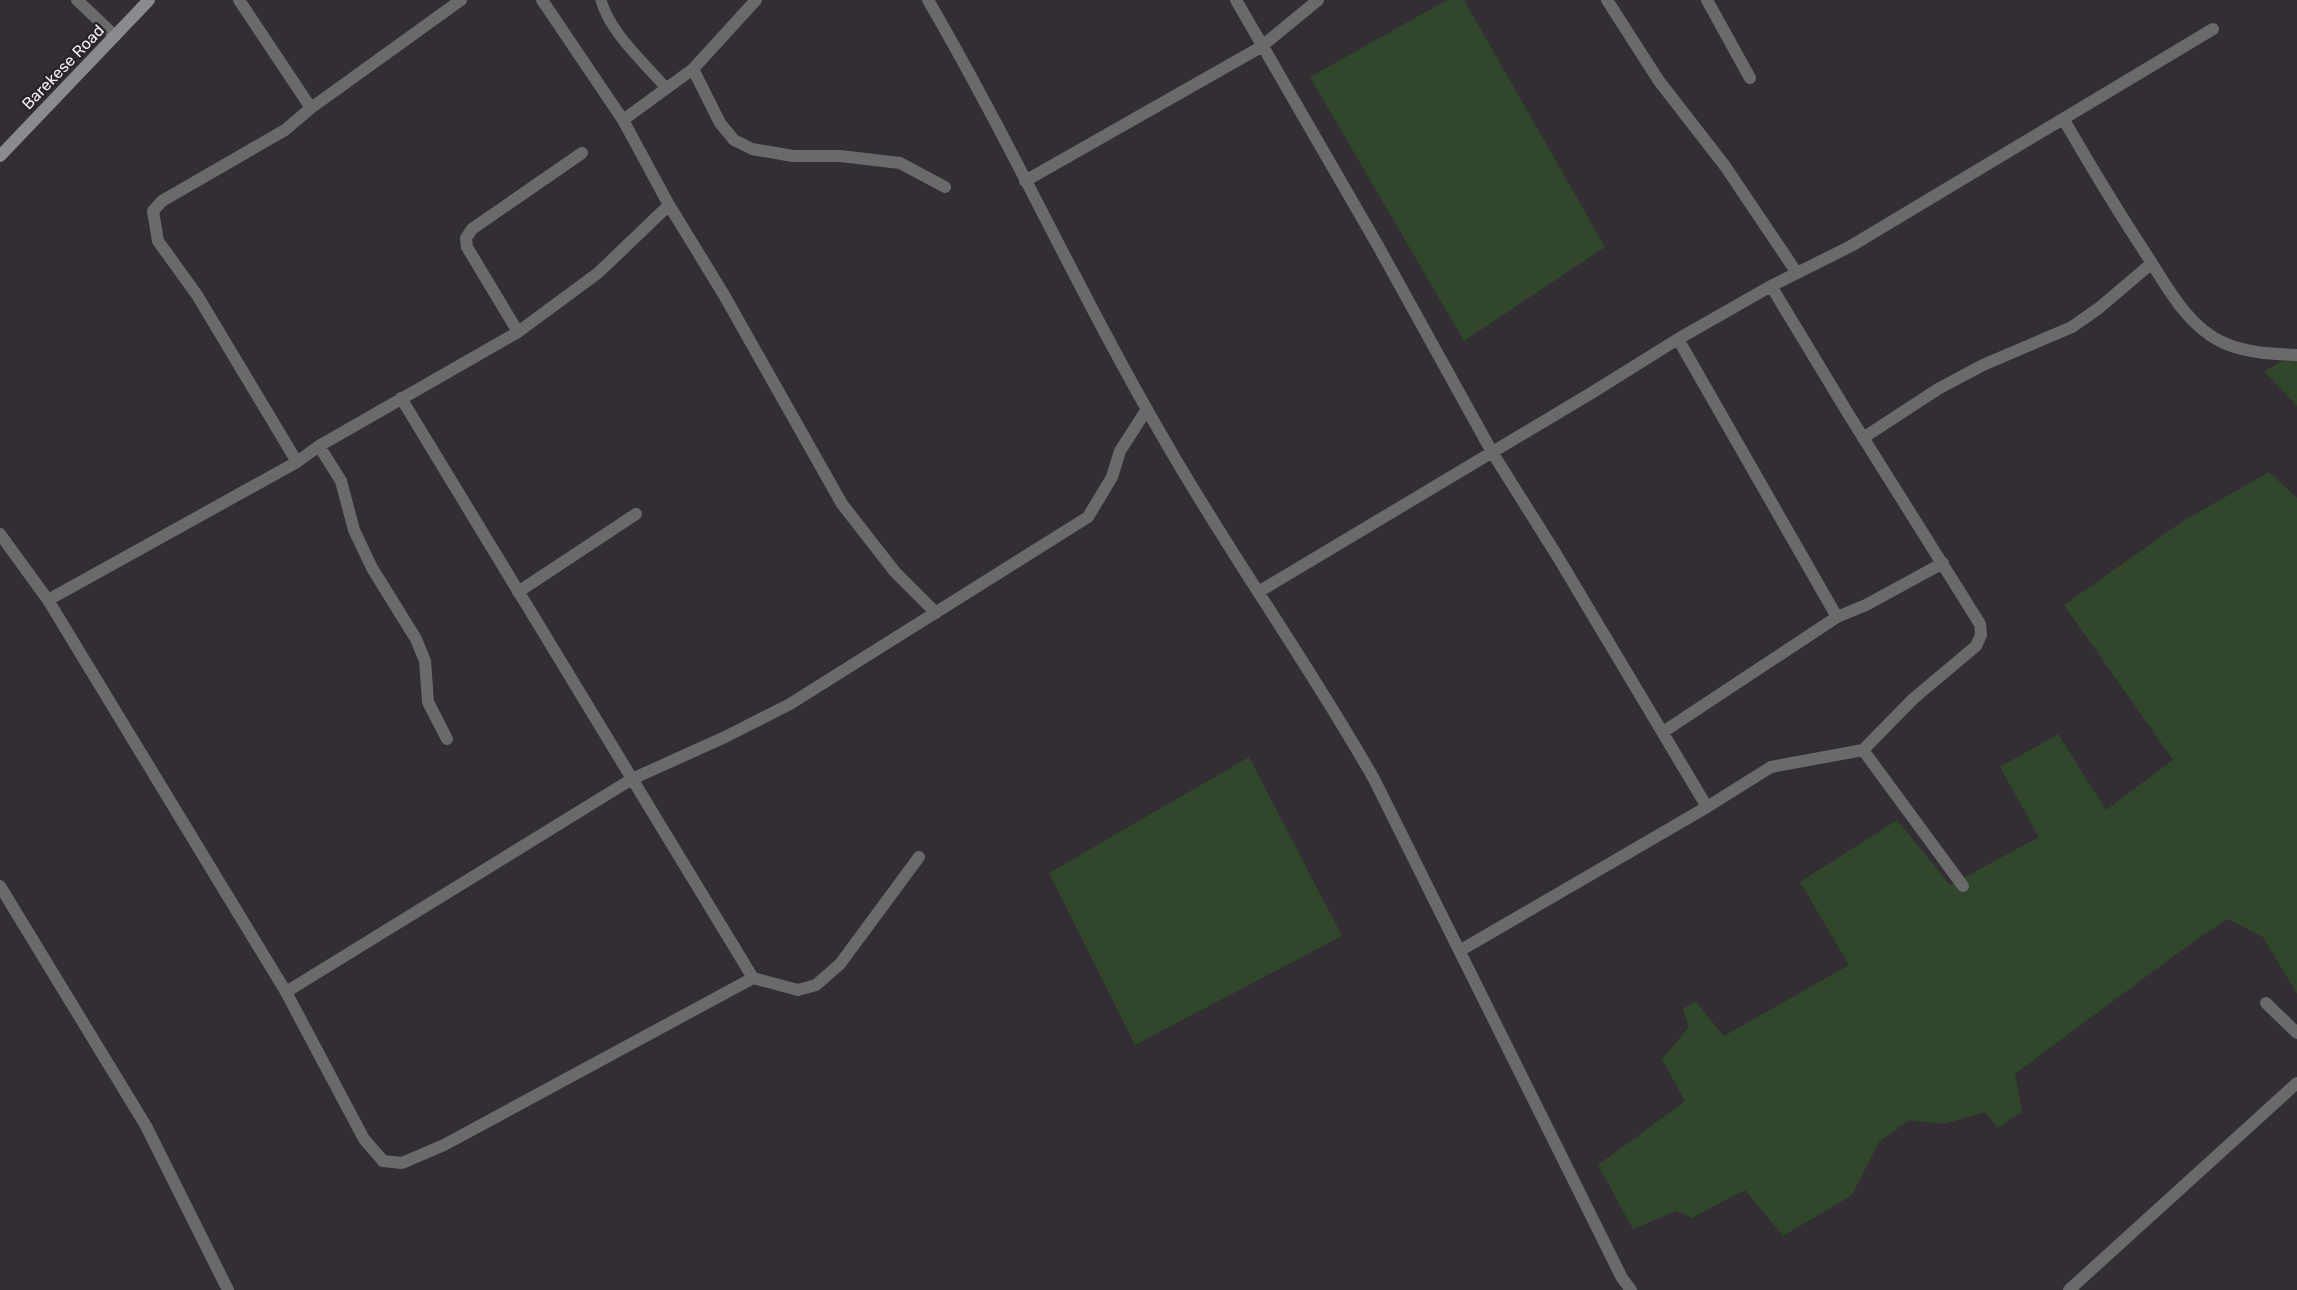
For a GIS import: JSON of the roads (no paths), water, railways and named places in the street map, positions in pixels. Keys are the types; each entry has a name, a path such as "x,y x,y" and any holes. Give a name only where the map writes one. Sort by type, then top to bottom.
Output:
{"main road":[{"name":"Barekese Road","path":"0,156 149,0"}],"street":[{"path":"77,0 115,36"},
{"path":"239,0 311,108"},
{"path":"297,462 197,295 158,241 153,211 162,201 285,130 311,108 461,0"},
{"path":"542,0 623,120 669,205 724,295 842,504 895,572 936,613"},
{"path":"623,120 665,87 693,69 756,0"},
{"path":"928,0 1147,410 1210,517 1330,701 1374,778 1461,950 1622,1278 1631,1290"},
{"path":"1236,0 1261,47 1376,244 1492,452 1561,562 1707,807"},
{"path":"1025,182 1261,47 1318,0"},
{"path":"1608,0 1659,81 1725,166 1797,274"},
{"path":"1707,0 1750,78"},
{"path":"1260,591 1678,339 1772,286 1851,246 2213,29"},
{"path":"693,69 720,123 734,140 752,149 793,156 840,156 900,163 945,187"},
{"path":"2064,120 2117,210 2178,303 2199,327 2221,342 2245,351 2297,355"},
{"path":"518,332 467,248 466,238 472,229 582,153"},
{"path":"48,600 297,462 318,446 518,332 598,273 669,205"},
{"path":"1863,438 1938,389 1983,366 2072,326 2099,308 2152,263"},
{"path":"1461,950 1707,807 1771,767 1863,750 1913,699 1976,646 1981,635 1980,624 1863,438 1772,286"},
{"path":"1678,339 1837,617"},
{"path":"401,398 753,978"},
{"path":"286,992 632,780 725,737 790,704 1088,517 1112,477 1120,451 1147,410"},
{"path":"318,446 341,481 354,530 372,568 416,639 425,661 428,702 447,739"},
{"path":"518,592 636,514"},
{"path":"0,534 48,600 286,992 364,1139 383,1161 402,1163 452,1140 753,978 798,990 816,985 840,964 919,857"},
{"path":"1662,732 1837,617 1866,605 1943,563"},
{"path":"1863,750 1964,886"},
{"path":"0,886 146,1126 228,1290"},
{"path":"2266,1003 2297,1033"},
{"path":"2069,1290 2297,1083"}],"lane":[{"path":"601,0 604,11 619,33 665,87"}]}
